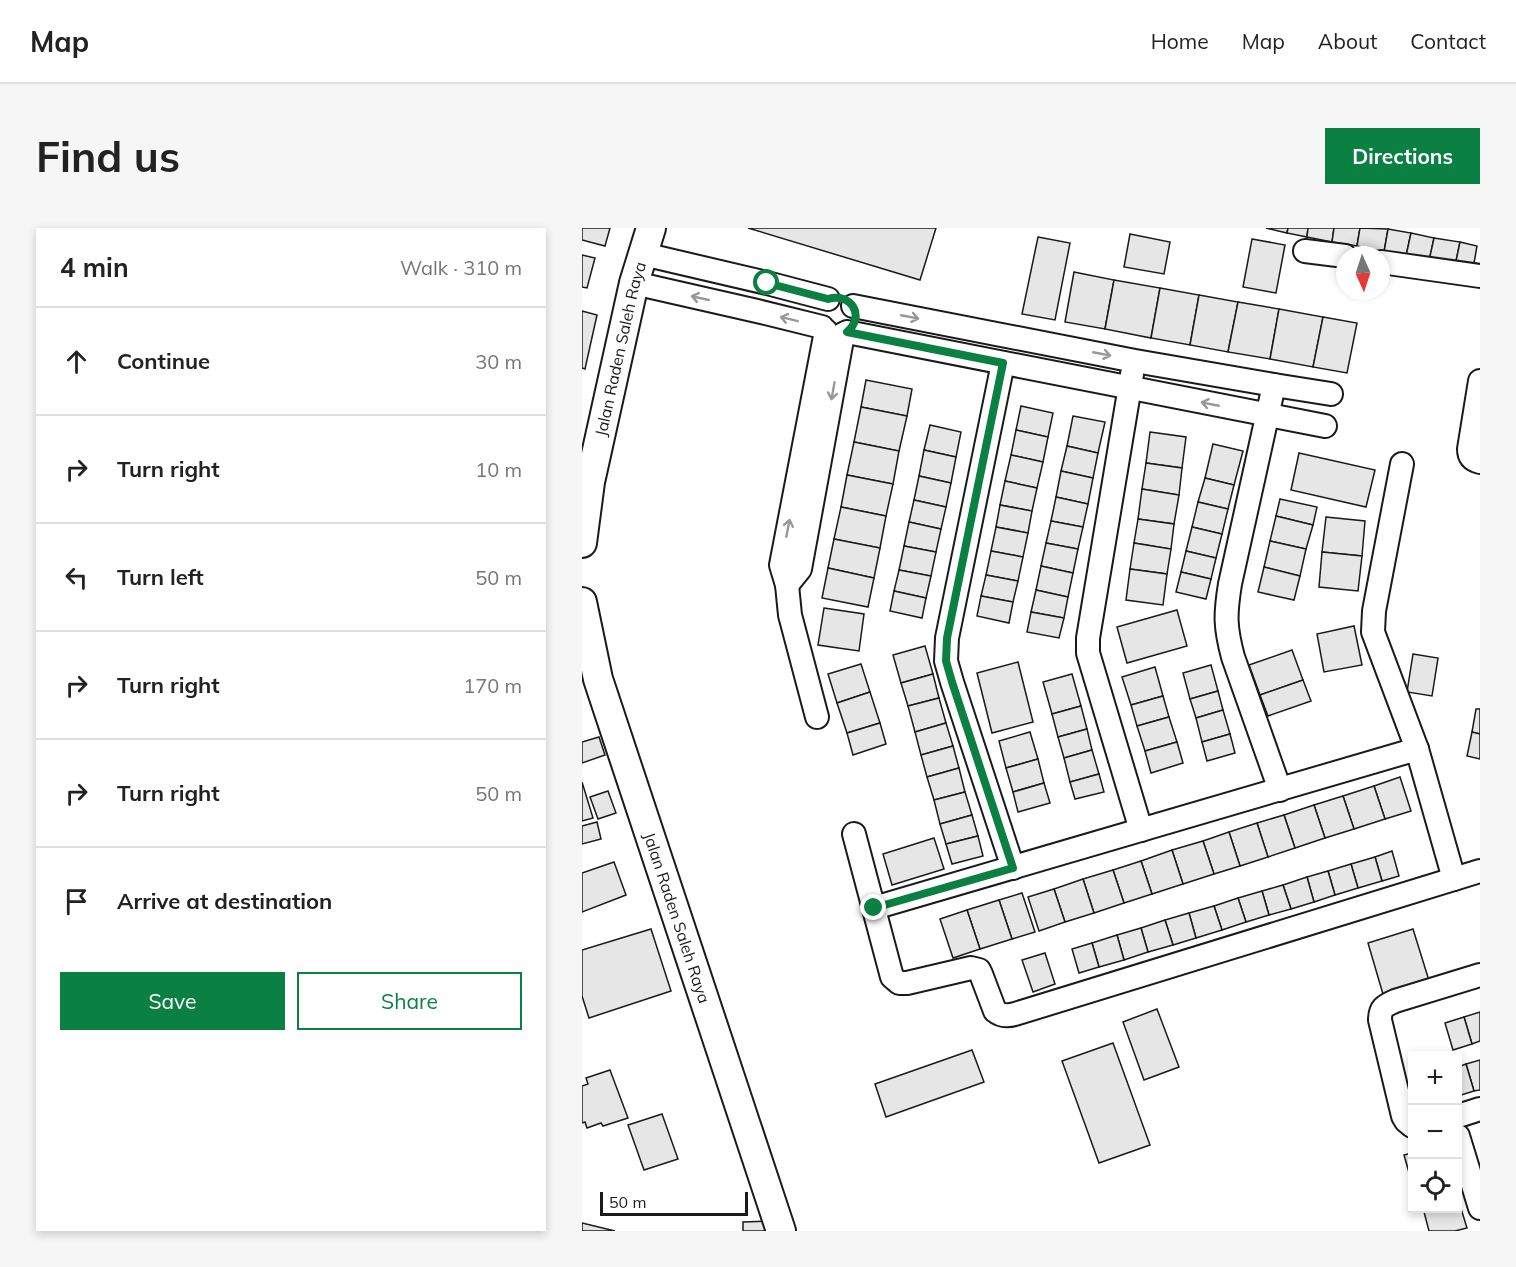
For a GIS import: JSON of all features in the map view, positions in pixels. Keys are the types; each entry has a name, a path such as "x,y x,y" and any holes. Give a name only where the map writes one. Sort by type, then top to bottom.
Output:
{"main road":[{"name":"Jalan Raden Saleh Raya","path":"582,543 590,483 634,283 647,241"},
{"name":"Jalan Raden Saleh Raya","path":"582,602 598,679 781,1231"}],"street":[{"path":"647,241 767,283 828,299"},
{"path":"1305,251 1336,255"},
{"path":"1390,263 1480,276"},
{"path":"634,283 834,331 1325,426"},
{"path":"842,297 853,306 856,317 852,328 834,331 818,320 818,312 828,299 842,297"},
{"path":"853,306 1135,361 1331,394"},
{"path":"817,717 789,615 787,585 781,565 834,331"},
{"path":"1135,361 1088,638 1088,653 1141,830"},
{"path":"1003,363 947,638 946,661 1013,868"},
{"path":"1475,459 1469,449 1480,381"},
{"path":"1274,385 1225,612 1227,635 1233,657 1280,790"},
{"path":"1402,464 1374,611 1373,632 1417,749 1454,879"},
{"path":"874,908 1417,749"},
{"path":"854,834 891,973 896,981 907,983 971,968 977,969 995,1011 998,1014 1010,1016 1480,871"},
{"path":"1408,1122 1403,1116 1380,1013 1384,1006 1395,1001 1480,975"},
{"path":"1462,1115 1480,1109"},
{"path":"1462,1149 1480,1208"}],"building":[{"path":"582,228 610,228 605,246 582,240"},
{"path":"748,228 936,228 920,280"},
{"path":"1266,228 1288,228 1287,233"},
{"path":"1288,228 1308,228 1307,237 1287,233"},
{"path":"1308,228 1334,228 1332,242 1307,237"},
{"path":"1334,228 1360,228 1357,246 1332,242"},
{"path":"1360,228 1388,229 1385,246 1357,246"},
{"path":"1388,229 1411,233 1406,256 1390,253 1390,246 1385,246"},
{"path":"1411,233 1434,238 1429,261 1406,256"},
{"path":"1130,234 1170,242 1164,274 1124,267"},
{"path":"1038,237 1070,243 1055,320 1022,314"},
{"path":"1434,238 1460,242 1455,266 1429,261"},
{"path":"1252,239 1285,245 1276,293 1243,287"},
{"path":"1460,242 1477,246 1473,269 1455,266"},
{"path":"582,255 595,258 587,288 582,287"},
{"path":"1074,272 1114,280 1105,329 1065,322"},
{"path":"1114,280 1160,288 1151,338 1105,329"},
{"path":"1160,288 1199,295 1190,345 1151,338"},
{"path":"1199,295 1238,302 1228,352 1190,345"},
{"path":"1238,302 1279,309 1270,359 1228,352"},
{"path":"1279,309 1323,317 1313,367 1270,359"},
{"path":"582,311 597,315 585,369 582,368"},
{"path":"1323,317 1357,323 1347,373 1313,367"},
{"path":"866,380 912,389 907,416 861,407"},
{"path":"1021,406 1053,413 1048,437 1016,430"},
{"path":"861,407 907,416 899,451 854,442"},
{"path":"1073,416 1105,422 1098,453 1067,446"},
{"path":"930,425 961,432 956,457 924,450"},
{"path":"1016,430 1048,437 1043,462 1011,455"},
{"path":"1150,432 1186,437 1182,468 1146,463"},
{"path":"854,442 899,451 893,484 847,475"},
{"path":"1213,444 1243,451 1234,485 1205,478"},
{"path":"1067,446 1098,453 1093,478 1061,471"},
{"path":"924,450 956,457 951,483 919,476"},
{"path":"1299,453 1375,470 1366,507 1291,490"},
{"path":"1011,455 1043,462 1037,488 1005,481"},
{"path":"1146,463 1182,468 1179,495 1142,489"},
{"path":"1061,471 1093,478 1088,504 1056,497"},
{"path":"847,475 893,484 886,516 841,507"},
{"path":"919,476 951,483 946,507 914,500"},
{"path":"1205,478 1234,485 1228,509 1198,502"},
{"path":"1005,481 1037,488 1032,511 1000,505"},
{"path":"1142,489 1179,495 1174,524 1138,519"},
{"path":"1056,497 1088,504 1083,527 1051,521"},
{"path":"1280,499 1317,507 1313,525 1276,516"},
{"path":"914,500 946,507 941,529 909,522"},
{"path":"1198,502 1228,509 1222,534 1192,527"},
{"path":"1000,505 1032,511 1028,533 996,527"},
{"path":"841,507 886,516 880,548 834,539"},
{"path":"1276,516 1313,525 1306,549 1270,541"},
{"path":"1326,517 1365,521 1362,556 1322,552"},
{"path":"1138,519 1174,524 1171,549 1134,543"},
{"path":"1051,521 1083,527 1078,549 1046,543"},
{"path":"909,522 941,529 936,552 904,546"},
{"path":"996,527 1028,533 1023,557 991,551"},
{"path":"1192,527 1222,534 1216,558 1186,551"},
{"path":"834,539 880,548 874,578 828,568"},
{"path":"1270,541 1306,549 1300,576 1264,567"},
{"path":"1046,543 1078,549 1073,573 1041,566"},
{"path":"1134,543 1171,549 1167,574 1130,569"},
{"path":"904,546 936,552 931,576 899,570"},
{"path":"991,551 1023,557 1018,581 986,575"},
{"path":"1186,551 1216,558 1211,579 1181,572"},
{"path":"1322,552 1362,556 1358,591 1319,587"},
{"path":"1041,566 1073,573 1068,597 1036,590"},
{"path":"1264,567 1300,576 1294,600 1258,592"},
{"path":"828,568 874,578 868,607 822,598"},
{"path":"1130,569 1167,574 1163,605 1126,600"},
{"path":"899,570 931,576 926,598 894,591"},
{"path":"1181,572 1211,579 1206,599 1176,592"},
{"path":"986,575 1018,581 1013,602 981,596"},
{"path":"1036,590 1068,597 1064,618 1031,612"},
{"path":"894,591 926,598 922,618 890,611"},
{"path":"981,596 1013,602 1009,623 977,616"},
{"path":"824,608 864,614 859,651 818,645"},
{"path":"1177,610 1187,646 1127,663 1117,627"},
{"path":"1031,612 1064,618 1059,638 1027,632"},
{"path":"1354,626 1362,665 1324,672 1317,634"},
{"path":"925,646 933,674 901,683 893,655"},
{"path":"1292,650 1303,680 1260,695 1249,665"},
{"path":"1413,654 1438,658 1432,696 1407,692"},
{"path":"1018,662 1033,722 992,733 977,673"},
{"path":"861,664 870,692 837,703 828,674"},
{"path":"1211,665 1218,691 1190,699 1183,673"},
{"path":"1155,667 1163,696 1131,705 1122,677"},
{"path":"933,674 939,698 908,706 901,683"},
{"path":"1072,674 1081,706 1052,714 1043,682"},
{"path":"1303,680 1311,701 1268,716 1260,695"},
{"path":"1218,691 1223,710 1196,718 1190,699"},
{"path":"870,692 880,723 847,733 837,703"},
{"path":"1163,696 1169,717 1137,726 1131,705"},
{"path":"939,698 946,723 915,732 908,706"},
{"path":"1081,706 1087,729 1058,737 1052,714"},
{"path":"1476,709 1480,709 1480,734 1472,732"},
{"path":"1223,710 1230,734 1202,742 1196,718"},
{"path":"1169,717 1177,742 1145,751 1137,726"},
{"path":"880,723 886,744 853,755 847,733"},
{"path":"946,723 953,746 921,755 915,732"},
{"path":"1087,729 1092,750 1064,758 1058,737"},
{"path":"1030,732 1038,759 1006,768 999,741"},
{"path":"1472,732 1480,734 1480,759 1467,756"},
{"path":"1230,734 1235,753 1207,761 1202,742"},
{"path":"599,737 605,755 582,763 582,742"},
{"path":"1177,742 1183,763 1151,773 1145,751"},
{"path":"953,746 959,768 927,777 921,755"},
{"path":"1092,750 1099,774 1070,782 1064,758"},
{"path":"1038,759 1044,783 1013,792 1006,768"},
{"path":"959,768 965,792 934,800 927,777"},
{"path":"1099,774 1104,792 1075,799 1070,782"},
{"path":"1400,777 1411,811 1385,819 1374,786"},
{"path":"582,782 593,818 582,821"},
{"path":"1044,783 1050,803 1018,812 1013,792"},
{"path":"1374,786 1385,819 1354,829 1343,796"},
{"path":"608,791 616,813 598,819 590,797"},
{"path":"965,792 972,815 940,824 934,800"},
{"path":"1343,796 1354,829 1325,838 1314,805"},
{"path":"1314,805 1325,838 1295,848 1284,815"},
{"path":"972,815 978,836 946,844 940,824"},
{"path":"1284,815 1295,848 1268,857 1257,823"},
{"path":"597,822 601,839 582,844 582,826"},
{"path":"1257,823 1268,857 1240,866 1229,832"},
{"path":"1229,832 1240,866 1214,874 1203,841"},
{"path":"978,836 983,856 952,864 946,844"},
{"path":"934,838 944,869 892,885 883,854"},
{"path":"1203,841 1214,874 1183,884 1172,850"},
{"path":"1172,850 1183,884 1152,894 1141,861"},
{"path":"1392,851 1399,876 1382,881 1375,857"},
{"path":"1375,857 1382,881 1358,888 1351,864"},
{"path":"1141,861 1152,894 1124,903 1113,870"},
{"path":"614,862 626,895 582,912 582,873"},
{"path":"1351,864 1358,888 1335,895 1328,871"},
{"path":"1113,870 1124,903 1094,913 1083,879"},
{"path":"1328,871 1335,895 1314,902 1307,877"},
{"path":"1307,877 1314,902 1291,909 1283,885"},
{"path":"1083,879 1094,913 1065,922 1054,889"},
{"path":"1283,885 1291,909 1269,915 1262,891"},
{"path":"1054,889 1065,922 1039,931 1028,897"},
{"path":"1262,891 1269,915 1246,922 1238,898"},
{"path":"1022,893 1035,932 1012,939 999,900"},
{"path":"1238,898 1246,922 1222,930 1214,906"},
{"path":"999,900 1012,939 980,949 967,910"},
{"path":"1214,906 1222,930 1196,938 1189,913"},
{"path":"967,910 980,949 953,958 940,919"},
{"path":"1189,913 1196,938 1173,945 1165,920"},
{"path":"1165,920 1173,945 1148,952 1141,928"},
{"path":"1141,928 1148,952 1124,960 1117,935"},
{"path":"651,929 671,991 589,1018 582,996 582,950"},
{"path":"1413,929 1431,987 1385,1001 1368,943"},
{"path":"1117,935 1124,960 1099,967 1092,943"},
{"path":"1092,943 1099,967 1079,973 1072,949"},
{"path":"1045,953 1055,984 1033,992 1022,960"},
{"path":"1157,1009 1179,1067 1144,1080 1123,1022"},
{"path":"1480,1012 1480,1041 1472,1044 1464,1017"},
{"path":"1464,1017 1472,1044 1453,1050 1445,1023"},
{"path":"1113,1043 1150,1145 1099,1163 1062,1061"},
{"path":"972,1050 984,1082 886,1117 875,1084"},
{"path":"1480,1060 1480,1090 1474,1091 1466,1064"},
{"path":"1466,1064 1474,1091 1462,1095 1462,1066"},
{"path":"610,1070 628,1118 603,1126 601,1123 587,1128 585,1122 582,1123 582,1086 588,1084 586,1078"},
{"path":"662,1114 678,1159 644,1170 628,1125"},
{"path":"1408,1154 1408,1169 1404,1155"},
{"path":"1462,1212 1467,1228 1455,1231 1429,1231 1424,1213"},
{"path":"772,1221 773,1231 743,1231 743,1222"},
{"path":"582,1223 615,1231 582,1231"}],"route":[{"path":"767,283 828,299 842,297 848,300 853,306 856,317 855,323 847,332 1003,363 947,638 946,661 1013,868 874,908"}]}
